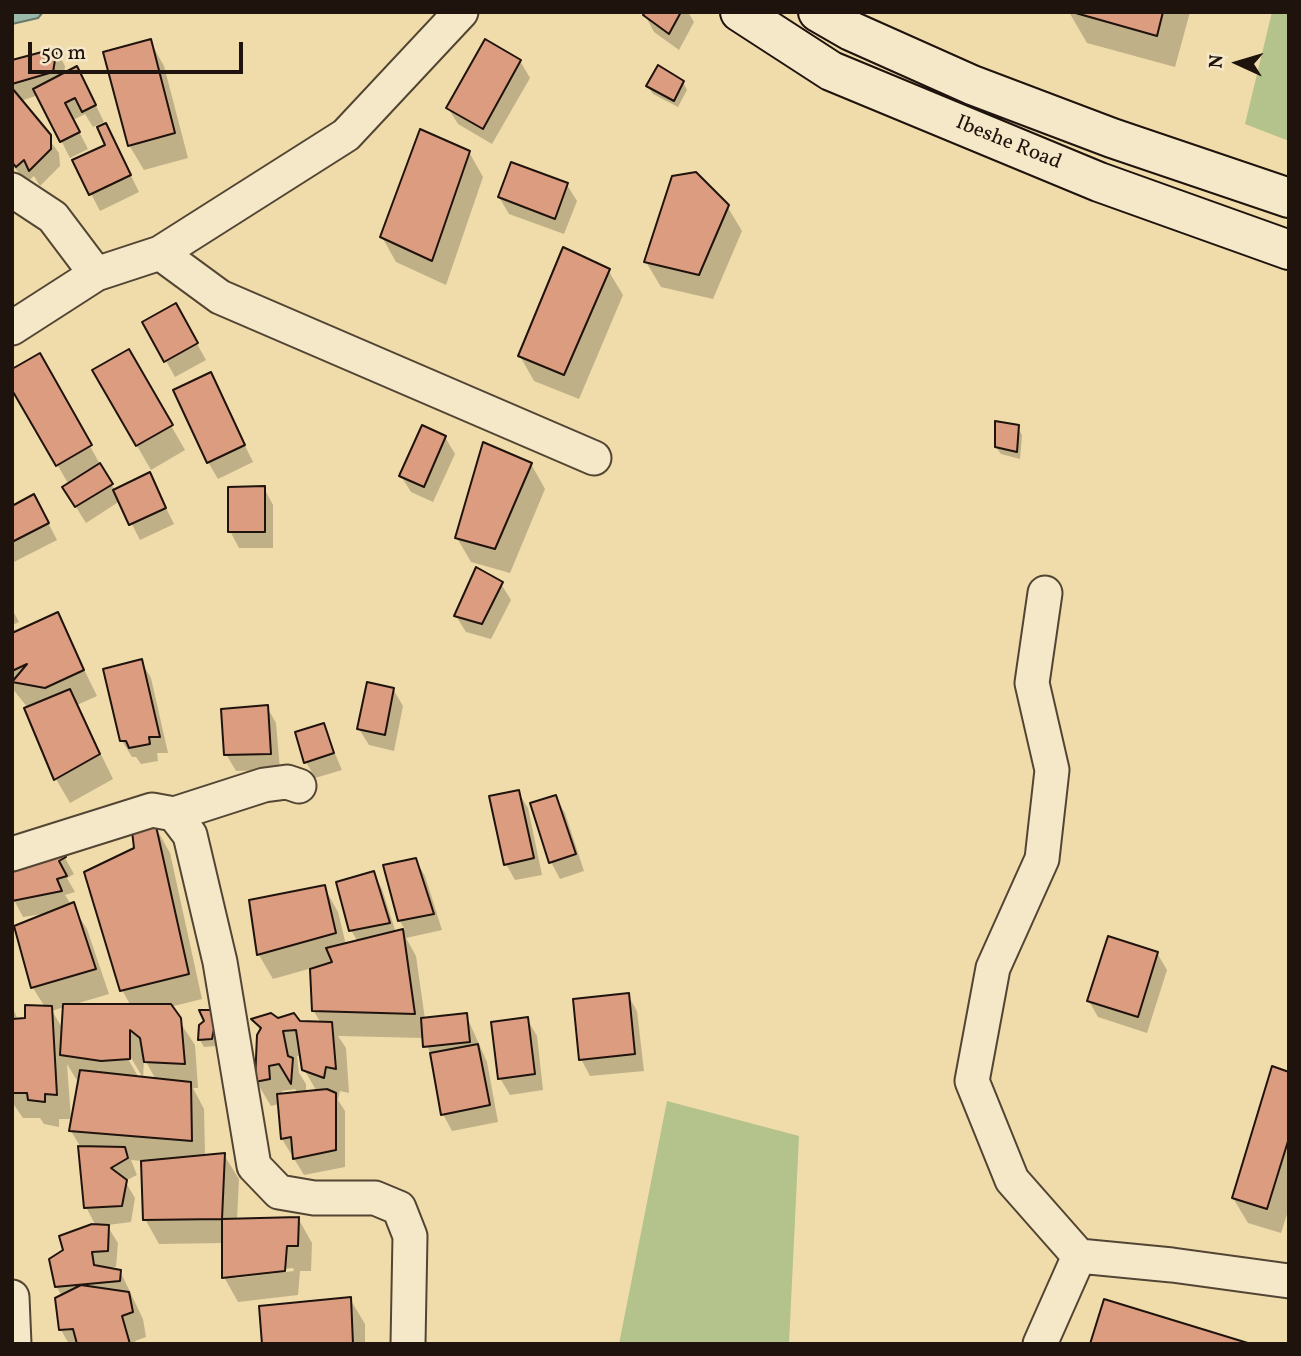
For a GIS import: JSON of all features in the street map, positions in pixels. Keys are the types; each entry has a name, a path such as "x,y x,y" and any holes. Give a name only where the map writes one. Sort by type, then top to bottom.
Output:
{"main road":[{"name":"Ibeshe Road","path":"740,12 831,71 1099,181 1289,250"},
{"name":"Ibeshe Road","path":"818,12 851,31 972,85 1112,138 1289,198"}],"street":[{"path":"12,328 96,274 160,253 346,135 461,12"},
{"path":"12,190 53,217 96,274"},
{"path":"160,253 220,297 594,458"},
{"path":"1045,593 1032,683 1052,770 1042,859 993,968 972,1081 1012,1180 1079,1256 1289,1281"},
{"path":"12,854 152,810 174,814 264,785 287,782 299,786"},
{"path":"174,814 190,835 220,962 254,1166 279,1192 314,1198 374,1198 399,1208 410,1236 408,1344"},
{"path":"1040,1344 1079,1256"},
{"path":"12,1297 14,1344"}],"green space":[{"path":"1272,12 1289,12 1289,141 1245,124"},
{"path":"667,1101 799,1136 789,1344 619,1344"}],"shaded area":[{"path":"12,12 43,12 38,18 12,24"}],"building":[{"path":"645,12 681,12 669,34 643,15"},
{"path":"1072,12 1163,12 1157,36"},
{"path":"151,39 175,133 128,146 103,52"},
{"path":"485,39 521,60 483,129 446,108"},
{"path":"57,48 53,72 12,84 12,60"},
{"path":"658,65 684,81 674,101 646,86"},
{"path":"77,66 96,105 82,112 75,98 65,103 80,132 60,142 33,89"},
{"path":"12,88 51,135 51,149 29,171 24,160 16,167 12,162"},
{"path":"106,123 131,175 89,195 72,160 105,145 97,127"},
{"path":"420,129 470,151 432,261 380,237"},
{"path":"511,162 568,183 555,219 498,197"},
{"path":"696,172 729,205 699,275 644,262 672,176"},
{"path":"563,247 610,269 564,375 518,356"},
{"path":"176,303 198,343 164,362 142,322"},
{"path":"129,349 173,425 136,446 92,370"},
{"path":"40,353 92,445 56,466 12,390 12,369"},
{"path":"211,372 245,445 207,463 173,390"},
{"path":"995,421 1019,425 1017,452 995,447"},
{"path":"422,425 446,436 424,487 399,476"},
{"path":"483,442 532,463 495,549 455,538"},
{"path":"100,463 113,484 75,507 62,487"},
{"path":"150,472 166,508 129,525 113,490"},
{"path":"265,486 265,532 228,532 228,487"},
{"path":"34,494 49,523 12,542 12,506"},
{"path":"476,567 503,582 482,624 454,616"},
{"path":"58,612 84,670 45,688 12,682 27,664 12,671 12,633"},
{"path":"142,659 160,737 149,737 150,744 129,748 126,741 120,741 103,669"},
{"path":"367,682 394,688 385,735 357,729"},
{"path":"70,689 100,754 54,780 24,708"},
{"path":"268,705 271,754 224,755 221,709"},
{"path":"324,723 334,753 304,763 295,732"},
{"path":"519,790 534,858 504,865 489,796"},
{"path":"556,795 576,854 549,863 530,803"},
{"path":"156,826 189,974 120,991 84,872 134,848 132,831"},
{"path":"57,849 66,857 59,861 67,876 57,879 62,891 12,901 12,866 37,864 34,850"},
{"path":"416,858 434,914 398,921 383,865"},
{"path":"374,871 390,923 349,931 336,882"},
{"path":"325,885 336,933 257,955 249,900"},
{"path":"74,902 96,969 31,988 14,926"},
{"path":"403,929 415,1014 312,1011 310,969 332,962 326,948"},
{"path":"1108,936 1158,952 1138,1017 1087,1001"},
{"path":"629,993 635,1054 579,1060 573,999"},
{"path":"63,1004 171,1004 181,1018 185,1064 144,1062 140,1038 130,1030 130,1059 101,1061 60,1055"},
{"path":"25,1005 52,1006 57,1095 45,1094 45,1102 28,1100 27,1093 12,1093 12,1019 25,1018"},
{"path":"199,1010 218,1010 212,1039 198,1040 199,1025 204,1021"},
{"path":"271,1013 278,1018 294,1013 300,1021 332,1022 336,1069 326,1067 324,1078 302,1070 296,1030 283,1031 288,1056 293,1058 291,1084 279,1064 269,1066 270,1079 255,1082 257,1035 261,1028 251,1019"},
{"path":"467,1013 470,1042 423,1047 421,1018"},
{"path":"528,1017 535,1074 498,1079 491,1022"},
{"path":"478,1044 490,1105 441,1115 430,1053"},
{"path":"1272,1066 1289,1072 1289,1138 1267,1209 1232,1198"},
{"path":"80,1070 191,1082 192,1141 69,1131"},
{"path":"327,1089 336,1093 336,1150 293,1159 291,1137 281,1139 277,1094"},
{"path":"78,1146 125,1147 128,1158 111,1168 127,1180 122,1206 84,1208"},
{"path":"225,1153 222,1219 143,1220 141,1161"},
{"path":"299,1217 298,1246 287,1246 285,1271 222,1278 222,1219"},
{"path":"92,1224 109,1225 108,1251 92,1252 94,1265 121,1270 120,1281 55,1287 49,1259 63,1250 59,1236"},
{"path":"81,1285 129,1292 133,1312 122,1316 130,1344 77,1344 73,1329 59,1330 55,1298"},
{"path":"351,1297 353,1344 262,1344 259,1306"},
{"path":"1104,1299 1251,1344 1090,1344"}]}
